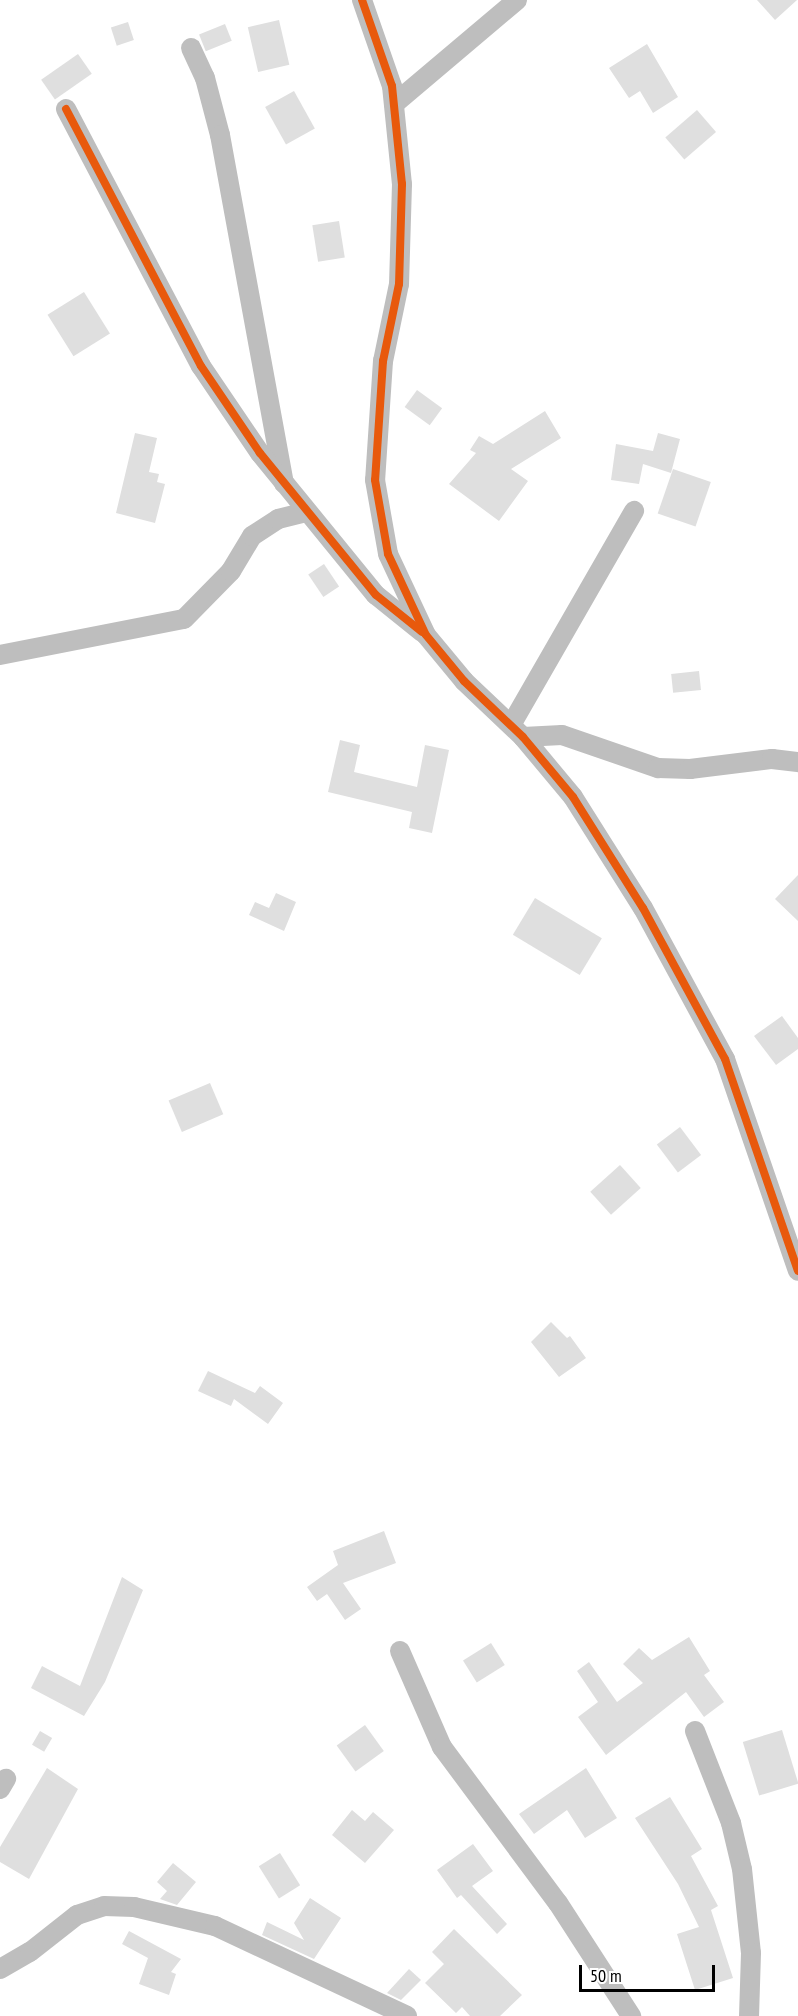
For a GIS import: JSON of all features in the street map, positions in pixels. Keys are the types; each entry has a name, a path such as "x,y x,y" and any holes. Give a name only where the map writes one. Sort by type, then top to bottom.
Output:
{"street":[{"path":"362,0 392,86 402,184 399,284 383,361 375,480 388,554 426,636"},
{"path":"394,104 517,0"},
{"path":"191,48 205,78 219,135 285,485"},
{"path":"66,109 201,366 285,485 376,595 426,636 464,681 517,731 573,797 700,1007 725,1059 798,1271"},
{"path":"517,731 634,511"},
{"path":"0,655 184,619 231,571 252,536 278,519 306,512"},
{"path":"517,731 562,735 658,768 690,769 772,759 798,762"},
{"path":"400,1651 442,1747 564,1912 631,2016"},
{"path":"695,1731 731,1823 742,1869 751,1953 749,2016"},
{"path":"0,1969 30,1952 77,1915 105,1906 134,1907 214,1926 407,2016"}],"building":[{"path":"757,0 797,0 775,20"},
{"path":"279,20 289,65 258,72 248,27"},
{"path":"128,22 134,40 117,46 111,28"},
{"path":"225,24 232,41 206,51 199,34"},
{"path":"647,44 678,97 653,113 640,91 629,98 609,68"},
{"path":"78,54 92,74 55,99 41,80"},
{"path":"294,91 315,129 286,145 265,107"},
{"path":"697,110 716,132 684,159 665,138"},
{"path":"339,221 345,258 318,262 312,225"},
{"path":"84,292 110,334 73,356 48,315"},
{"path":"417,390 442,408 430,425 405,407"},
{"path":"545,411 561,438 511,469 528,481 499,521 449,484 476,453 470,450 479,436 493,444"},
{"path":"135,433 157,438 149,472 159,474 157,482 165,484 155,523 116,513"},
{"path":"658,433 680,439 671,473 643,464 639,484 611,480 616,444 653,451"},
{"path":"673,469 711,482 696,526 658,513"},
{"path":"324,564 339,586 323,597 308,575"},
{"path":"699,671 701,690 673,693 671,674"},
{"path":"340,740 360,745 354,772 417,787 425,745 449,750 432,833 409,828 412,812 328,792"},
{"path":"798,875 798,921 775,899"},
{"path":"276,893 296,902 284,931 249,915 255,902 269,908"},
{"path":"535,898 602,938 580,975 513,935"},
{"path":"782,1016 798,1038 798,1049 776,1065 754,1036"},
{"path":"210,1083 223,1114 182,1132 169,1101"},
{"path":"680,1127 701,1155 678,1172 657,1144"},
{"path":"620,1165 641,1188 611,1215 590,1192"},
{"path":"551,1322 567,1338 570,1336 586,1358 559,1377 531,1342"},
{"path":"208,1371 255,1393 260,1386 283,1403 268,1424 234,1399 231,1406 198,1391"},
{"path":"384,1531 396,1563 343,1583 361,1609 345,1620 327,1594 317,1601 307,1587 338,1565 333,1551"},
{"path":"122,1577 143,1590 105,1682 84,1716 31,1688 42,1666 80,1686"},
{"path":"689,1637 710,1671 704,1675 724,1702 704,1717 686,1692 606,1755 578,1717 598,1702 577,1671 589,1662 617,1702 643,1683 623,1664 639,1648 652,1660"},
{"path":"491,1643 505,1665 477,1683 463,1660"},
{"path":"365,1725 384,1751 355,1771 337,1746"},
{"path":"782,1730 798,1784 759,1796 743,1742"},
{"path":"40,1731 52,1738 44,1752 32,1745"},
{"path":"47,1768 78,1789 29,1879 0,1862 0,1847"},
{"path":"586,1768 617,1818 585,1838 567,1810 534,1834 519,1814"},
{"path":"670,1797 702,1849 691,1856 718,1906 711,1910 733,1978 695,1990 677,1934 699,1927 678,1884 635,1818"},
{"path":"352,1810 365,1821 373,1812 394,1830 365,1863 332,1835"},
{"path":"473,1844 493,1871 472,1886 507,1924 497,1934 461,1895 457,1898 437,1870"},
{"path":"280,1853 300,1885 279,1898 259,1866"},
{"path":"173,1863 196,1882 177,1905 160,1899 167,1891 157,1882"},
{"path":"310,1898 341,1918 314,1959 262,1935 267,1922 304,1940 294,1923"},
{"path":"454,1929 522,1995 500,2016 470,2016 462,2007 456,2013 425,1983 444,1964 432,1952"},
{"path":"129,1931 181,1959 171,1972 176,1974 169,1995 139,1984 148,1958 122,1944"},
{"path":"409,1969 421,1980 401,2000 387,1993"}],"cycle path":[{"path":"362,0 392,86 402,184 399,284 383,361 375,480 388,554 426,635 464,681 523,737 573,797 643,908 725,1059 798,1271"},
{"path":"66,109 201,366 260,453 376,595 422,632"}]}
